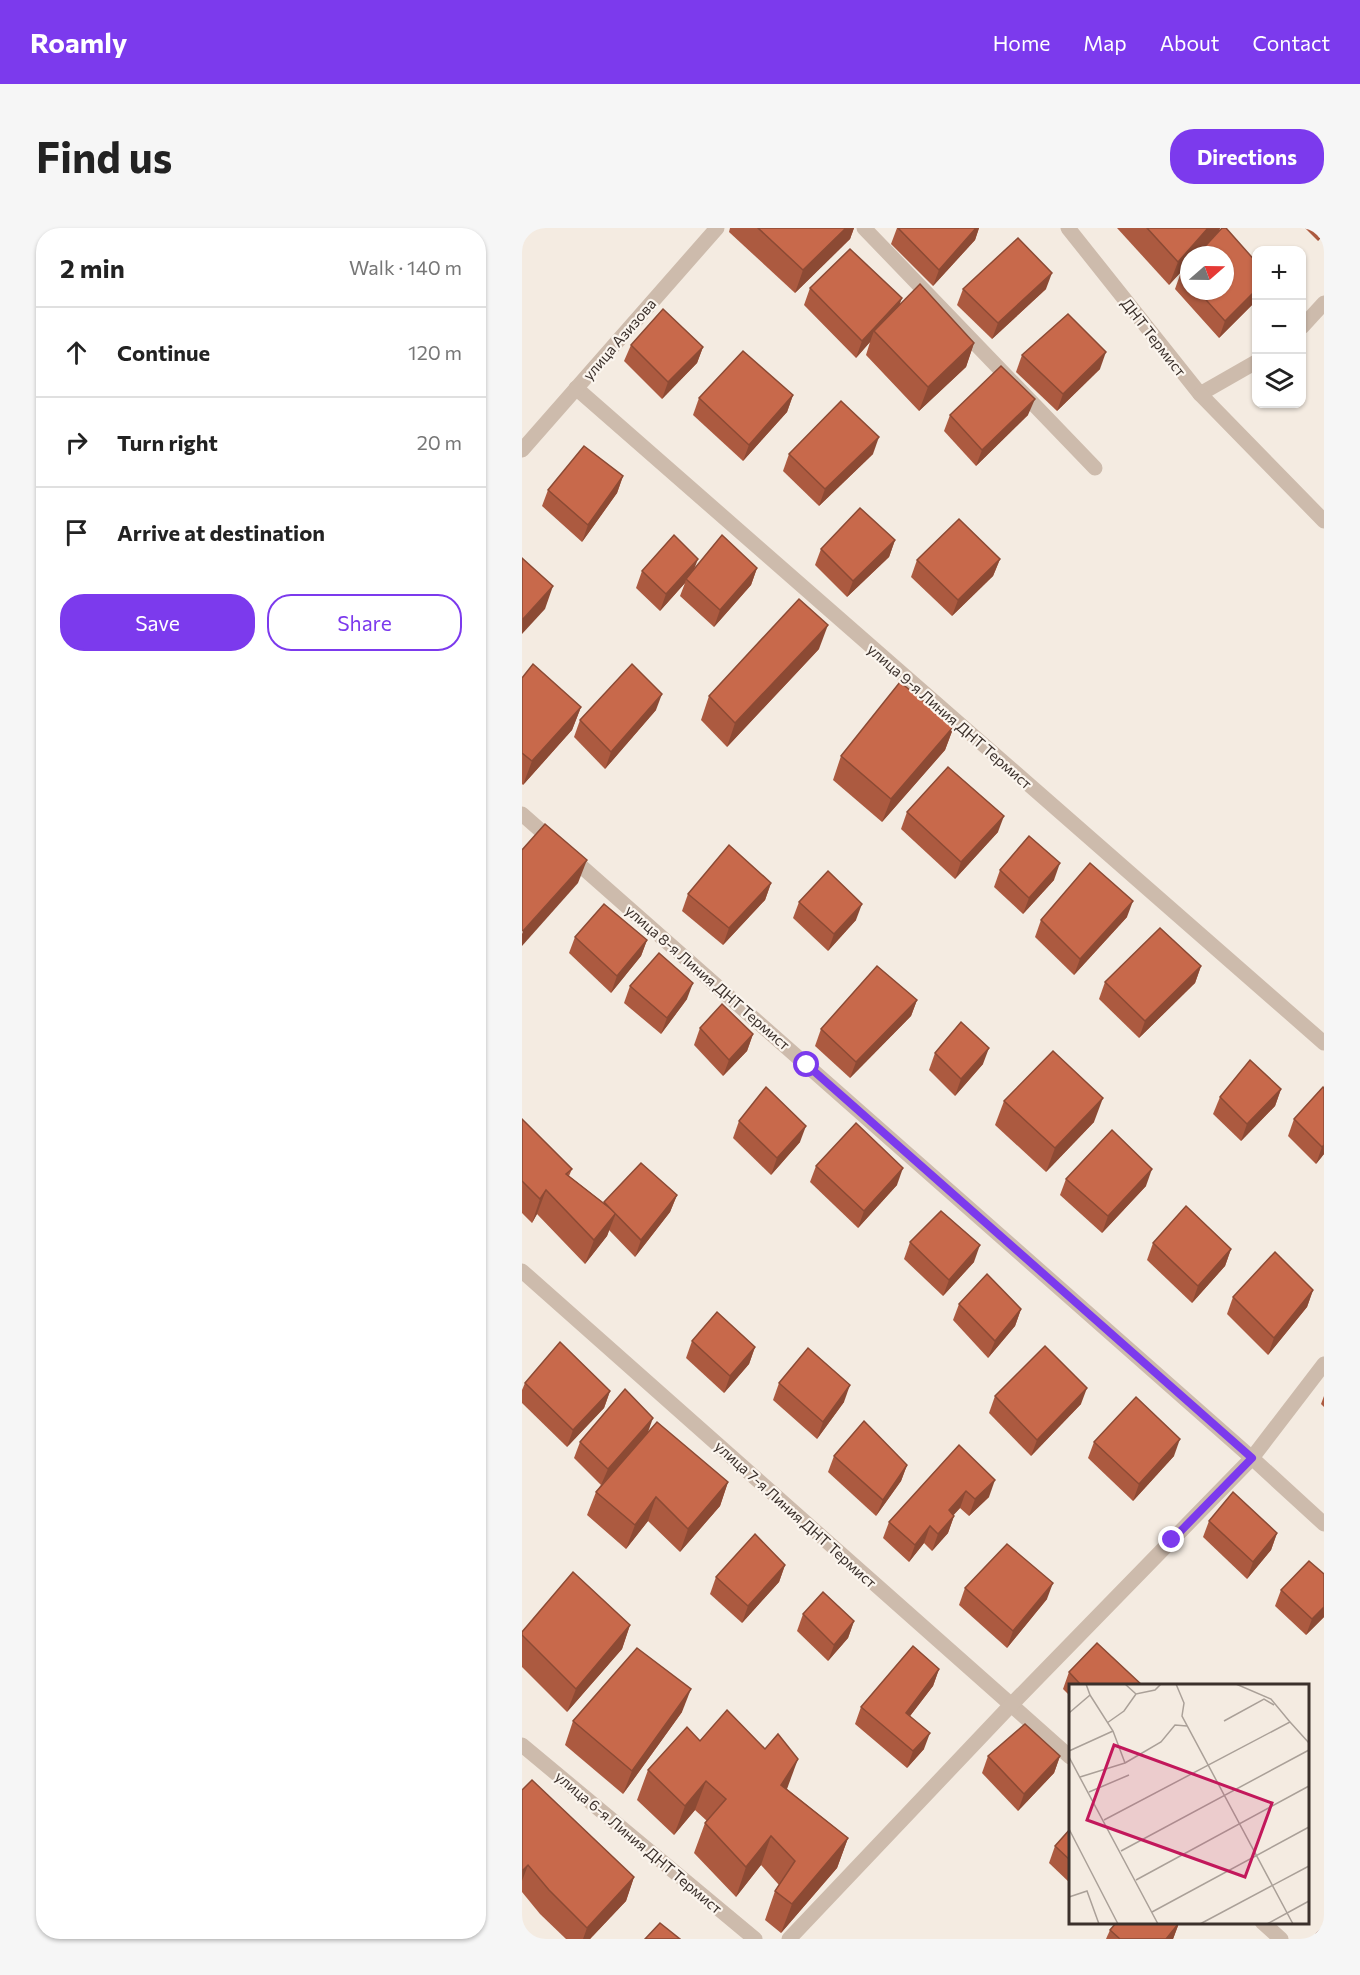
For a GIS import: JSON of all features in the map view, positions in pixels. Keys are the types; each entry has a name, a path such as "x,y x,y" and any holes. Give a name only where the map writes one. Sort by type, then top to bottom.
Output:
{"street":[{"name":"улица Азизова","path":"522,450 717,228"},
{"path":"864,228 1095,468"},
{"name":"ДНТ Термист","path":"1068,228 1200,394 1324,521"},
{"path":"1306,323 1324,303"},
{"path":"1200,394 1252,365"},
{"name":"улица 9-я Линия ДНТ Термист","path":"576,388 1324,1043"},
{"name":"улица 8-я Линия ДНТ Термист","path":"522,813 1324,1524"},
{"name":"улица 7-я Линия ДНТ Термист","path":"522,1271 1069,1755"},
{"path":"789,1939 1011,1705 1252,1458 1324,1364"},
{"name":"улица 6-я Линия ДНТ Термист","path":"522,1745 755,1939"},
{"path":"1263,1924 1281,1939"}],"building":[{"path":"758,228 846,228 803,270"},
{"path":"898,228 976,228 939,270"},
{"path":"1147,228 1208,228 1192,246 1180,246 1178,262"},
{"path":"1222,228 1226,228 1252,257 1252,294 1225,321 1206,300 1234,300 1234,246 1205,246"},
{"path":"1018,238 1052,273 998,323 963,289"},
{"path":"850,249 902,298 862,341 810,288"},
{"path":"920,284 974,343 928,387 874,331"},
{"path":"663,309 703,347 668,382 631,345"},
{"path":"1068,314 1106,352 1063,394 1022,355"},
{"path":"743,351 793,395 749,445 699,398"},
{"path":"1001,366 1035,399 982,450 950,415"},
{"path":"841,401 879,437 825,489 789,454"},
{"path":"584,446 623,476 588,525 548,490"},
{"path":"860,508 895,540 853,581 821,549"},
{"path":"959,519 1000,559 958,600 917,560"},
{"path":"674,535 698,559 666,594 642,571"},
{"path":"722,535 757,568 720,610 686,579"},
{"path":"522,558 553,586 522,620"},
{"path":"799,599 828,625 735,723 709,696"},
{"path":"533,664 581,707 532,761 522,753 522,678"},
{"path":"632,664 662,694 611,752 580,720"},
{"path":"900,682 954,726 891,799 841,756"},
{"path":"948,767 1004,816 961,862 907,812"},
{"path":"545,824 587,860 523,931 522,850"},
{"path":"1029,836 1060,863 1029,898 1000,870"},
{"path":"729,845 771,883 729,928 688,894"},
{"path":"1090,863 1133,901 1080,959 1041,920"},
{"path":"828,871 862,904 834,934 799,902"},
{"path":"604,904 647,940 617,976 575,937"},
{"path":"1160,928 1201,966 1145,1021 1105,982"},
{"path":"659,953 693,983 667,1018 630,986"},
{"path":"877,966 917,1000 856,1062 821,1029"},
{"path":"722,1004 753,1034 729,1060 700,1028"},
{"path":"961,1022 989,1048 961,1079 935,1053"},
{"path":"1053,1051 1103,1098 1055,1148 1004,1101"},
{"path":"1250,1060 1281,1089 1247,1124 1220,1097"},
{"path":"766,1087 806,1126 777,1158 739,1121"},
{"path":"1323,1087 1324,1145 1322,1147 1294,1119"},
{"path":"522,1119 572,1169 566,1174 616,1213 594,1240 546,1190 540,1199 522,1181"},
{"path":"856,1123 903,1168 864,1211 816,1166"},
{"path":"1112,1130 1152,1169 1108,1216 1066,1179"},
{"path":"641,1163 677,1195 641,1240 604,1202"},
{"path":"1186,1206 1231,1249 1198,1286 1153,1243"},
{"path":"941,1211 980,1245 949,1280 910,1242"},
{"path":"1275,1252 1313,1290 1274,1338 1233,1297"},
{"path":"987,1274 1021,1309 995,1341 959,1304"},
{"path":"717,1312 755,1347 730,1376 692,1341"},
{"path":"560,1342 610,1391 573,1430 525,1383"},
{"path":"1045,1346 1087,1388 1037,1440 995,1396"},
{"path":"808,1348 850,1385 823,1422 779,1383"},
{"path":"625,1389 653,1418 608,1469 580,1442"},
{"path":"1136,1397 1180,1439 1139,1484 1094,1442"},
{"path":"864,1421 907,1465 883,1500 834,1456"},
{"path":"657,1422 728,1482 688,1529 656,1497 635,1525 596,1492"},
{"path":"959,1445 995,1480 975,1499 966,1491 949,1510 954,1516 938,1534 930,1526 915,1545 889,1522"},
{"path":"1233,1492 1277,1533 1253,1562 1209,1521"},
{"path":"755,1534 785,1565 748,1606 716,1577"},
{"path":"1007,1544 1053,1583 1013,1631 965,1588"},
{"path":"1309,1561 1324,1574 1324,1607 1312,1619 1281,1590"},
{"path":"573,1572 630,1625 576,1689 522,1635 522,1632"},
{"path":"823,1592 854,1621 834,1645 803,1614"},
{"path":"1097,1643 1141,1684 1080,1684 1069,1672"},
{"path":"913,1646 939,1669 906,1713 930,1733 913,1751 861,1707"},
{"path":"637,1648 691,1689 632,1771 573,1721"},
{"path":"727,1710 765,1749 778,1734 798,1759 781,1785 848,1838 792,1904 775,1891 795,1861 771,1836 746,1867 705,1823 726,1799 706,1781 685,1806 648,1770 687,1727 700,1741"},
{"path":"1025,1724 1060,1756 1024,1794 988,1756"},
{"path":"532,1780 634,1877 587,1928 528,1865 522,1871 522,1790"},
{"path":"1069,1830 1069,1859 1055,1846"},
{"path":"660,1923 680,1939 645,1939"},
{"path":"1115,1924 1178,1924 1166,1939 1120,1939 1110,1930"},
{"path":"1324,1926 1324,1939 1321,1939 1316,1934"}],"route":[{"path":"807,1065 1252,1458 1172,1540"}]}
